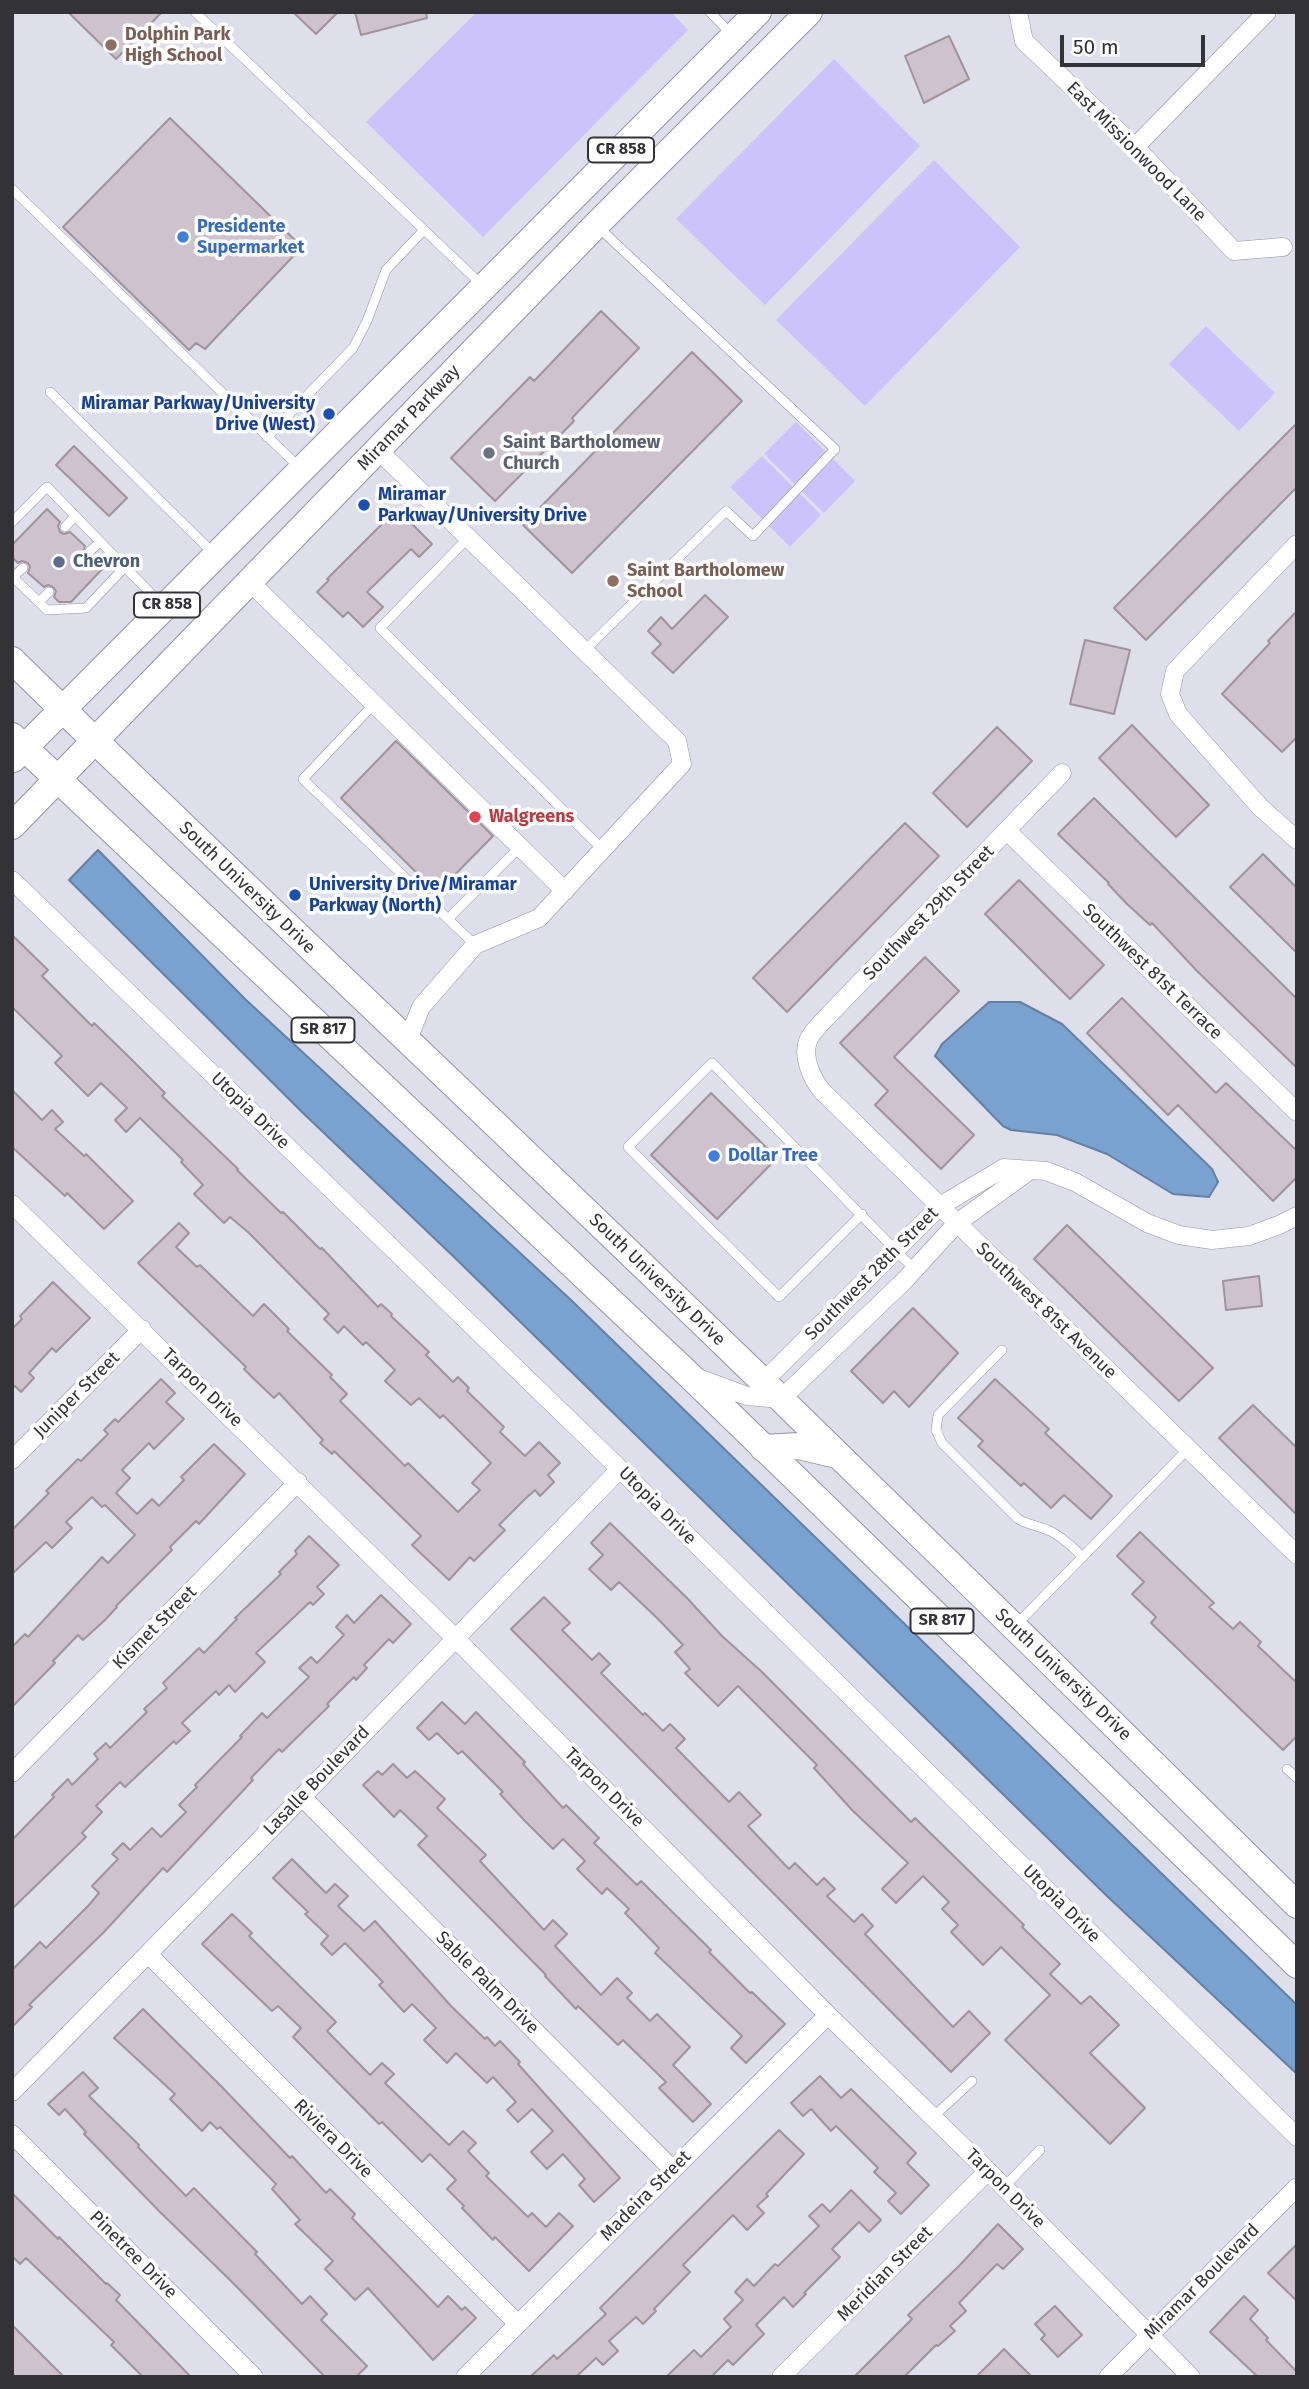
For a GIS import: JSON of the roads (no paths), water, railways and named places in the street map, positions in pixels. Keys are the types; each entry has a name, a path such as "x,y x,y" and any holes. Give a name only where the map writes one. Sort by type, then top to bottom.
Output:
{"main road":[{"name":"CR 858","path":"16,748 63,709 758,12"},
{"name":"Miramar Parkway","path":"12,826 596,225 809,12"},
{"path":"594,176 587,202 588,215 596,225"},
{"path":"484,287 491,296 494,311 492,333"},
{"path":"377,395 368,430 378,450"},
{"name":"South University Drive","path":"12,660 772,1391 1297,1905"},
{"name":"SR 817","path":"16,748 57,780 689,1375 1297,1965"},
{"path":"764,1448 799,1446 839,1456"}],"street":[{"name":"East Missionwood Lane","path":"1018,12 1024,41 1135,147 1234,251 1283,247"},
{"path":"1135,147 1267,12"},
{"path":"378,450 677,741 682,764 539,918 475,945 421,1007 407,1042"},
{"path":"1297,544 1175,671 1170,694 1178,714 1260,807 1297,841"},
{"path":"249,581 565,891"},
{"name":"Southwest 29th Street","path":"808,1059 808,1041 822,1022 1062,773"},
{"name":"Southwest 81st Terrace","path":"1007,832 1297,1112"},
{"name":"Utopia Drive","path":"12,880 620,1469 1297,2137"},
{"name":"Southwest 81st Avenue","path":"808,1059 812,1078 821,1091 1297,1555"},
{"name":"Southwest 28th Street","path":"772,1391 896,1250 940,1206 1004,1168 1046,1171 1075,1182 1147,1223 1179,1235 1212,1240 1249,1236 1297,1216"},
{"name":"Southwest 28th Street","path":"772,1391 915,1270 957,1223 1029,1171"},
{"name":"Tarpon Drive","path":"12,1205 142,1329 455,1638 1191,2377"},
{"name":"Juniper Street","path":"12,1460 142,1329"},
{"path":"689,1375 747,1396 772,1391"},
{"name":"Lasalle Boulevard","path":"12,2092 620,1469"},
{"name":"Kismet Street","path":"12,1773 298,1482"},
{"name":"Sable Palm Drive","path":"302,1797 673,2169"},
{"name":"Riviera Drive","path":"148,1954 518,2324"},
{"name":"Madeira Street","path":"465,2377 828,2015"},
{"name":"Pinetree Drive","path":"12,2134 254,2377"},
{"name":"Meridian Street","path":"781,2377 988,2171"},
{"name":"Miramar Boulevard","path":"1108,2377 1297,2187"}],"lane":[{"path":"195,12 484,287"},
{"path":"710,12 734,37"},
{"path":"12,189 302,470"},
{"path":"584,651 726,511 753,536 835,449 596,225"},
{"path":"267,437 353,348 367,321 386,270 424,230"},
{"path":"50,392 216,556"},
{"path":"12,522 47,487 164,607"},
{"path":"65,527 75,516"},
{"path":"468,538 380,628 603,850"},
{"path":"90,551 100,541"},
{"path":"23,568 13,577 47,610 86,608 125,567"},
{"path":"39,602 49,592"},
{"path":"374,704 303,779 475,945"},
{"path":"448,919 521,846"},
{"path":"862,1214 779,1297 628,1147 712,1063 862,1214 915,1270"},
{"path":"1002,1350 938,1415 936,1430 942,1443 1017,1519 1048,1530 1083,1557"},
{"path":"1014,1627 1188,1450"},
{"path":"1287,1769 1297,1778"},
{"path":"933,2117 972,2081"},
{"path":"1004,2187 1040,2150"}],"water":[{"path":"98,850 245,999 571,1300 1297,2005 1297,2074 1108,1897 453,1256 303,1113 69,880"},
{"path":"989,1002 1020,1002 1062,1024 1212,1169 1218,1182 1209,1197 1173,1194 1107,1154 1057,1135 1011,1130 1003,1126 935,1056 942,1044"}],"place":[{"name":"Dolphin Park High School","path":"111,45"},
{"name":"Presidente Supermarket","path":"183,237"},
{"name":"Miramar Parkway/University Drive (West)","path":"329,414"},
{"name":"Saint Bartholomew Church","path":"489,453"},
{"name":"Miramar Parkway/University Drive","path":"364,505"},
{"name":"Chevron","path":"59,562"},
{"name":"Saint Bartholomew School","path":"613,581"},
{"name":"Walgreens","path":"475,817"},
{"name":"University Drive/Miramar Parkway (North)","path":"295,895"},
{"name":"Dollar Tree","path":"714,1156"}]}
